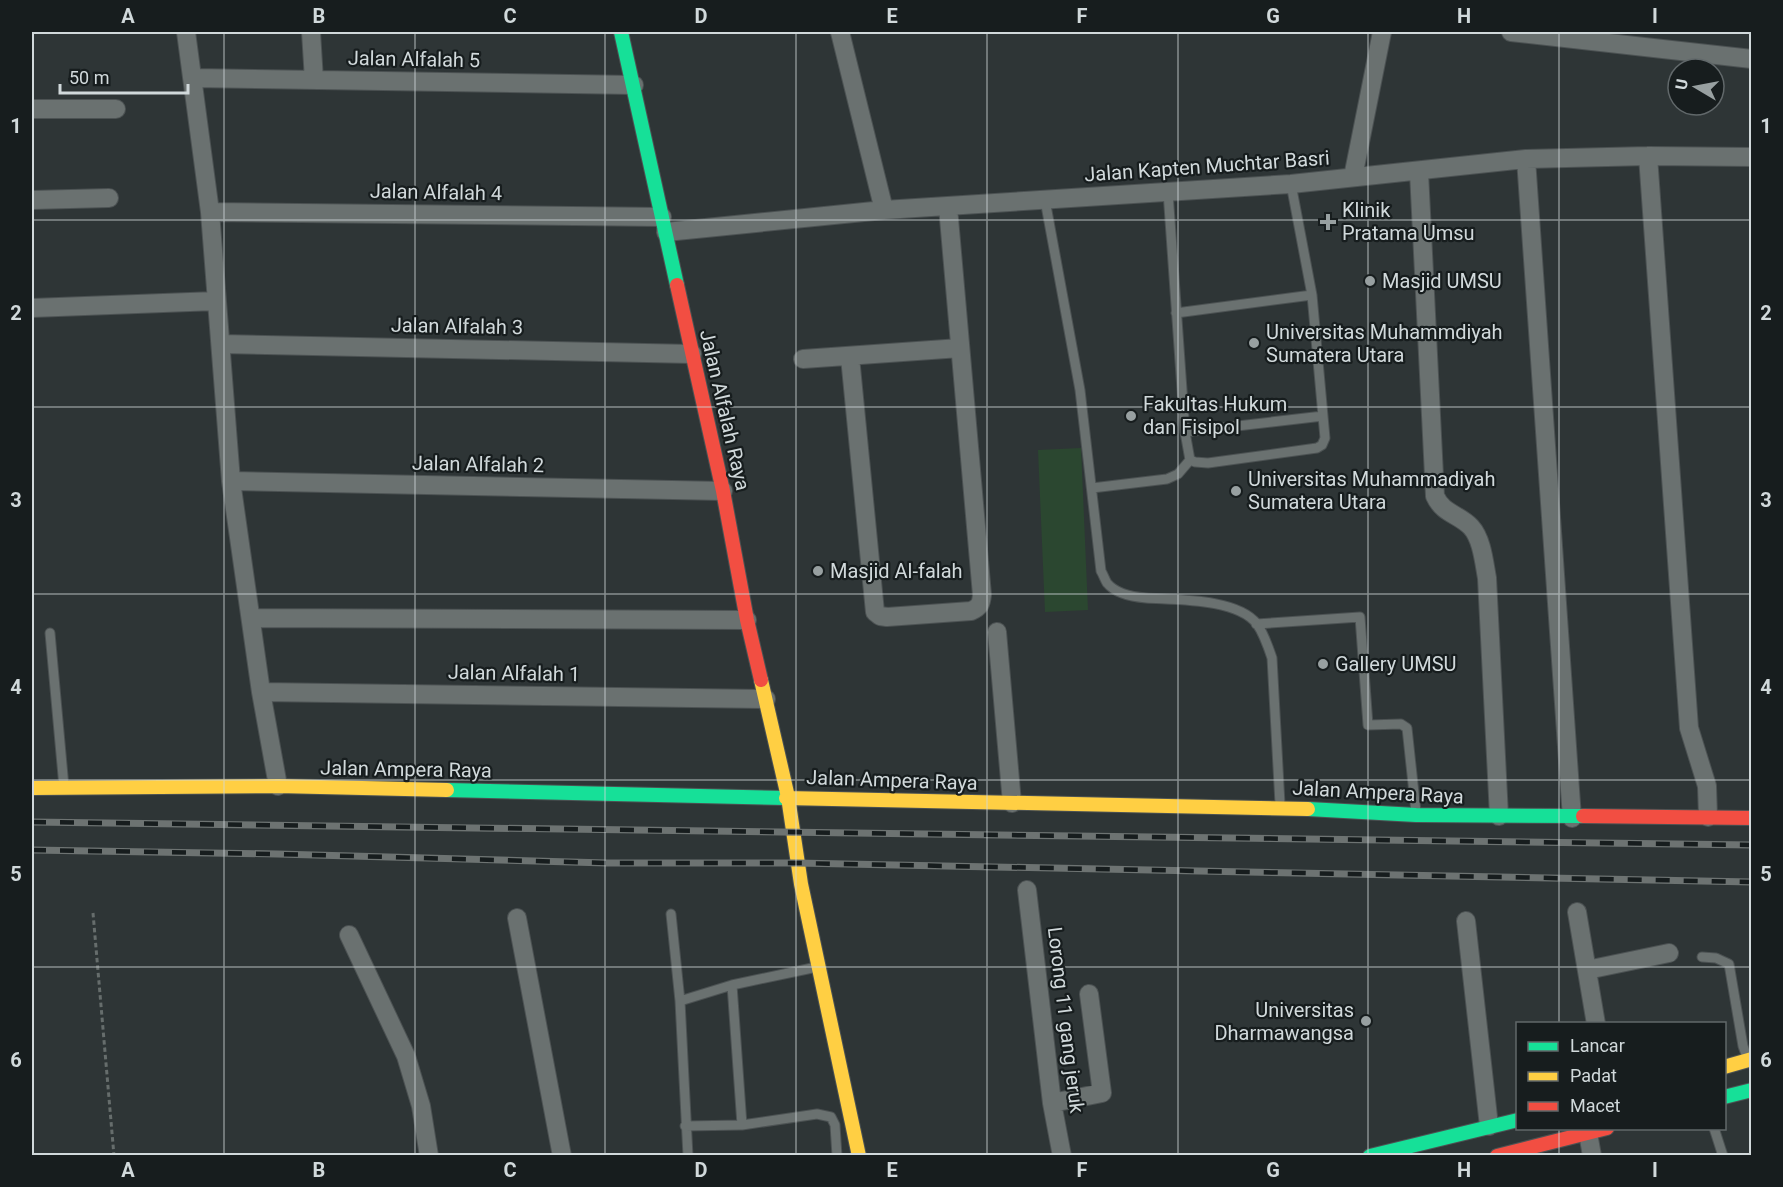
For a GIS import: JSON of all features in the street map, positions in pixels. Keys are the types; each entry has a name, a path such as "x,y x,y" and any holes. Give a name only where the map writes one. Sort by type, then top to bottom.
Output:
{"street":[{"path":"186,32 194,78 210,212 231,481 261,692 278,786"},
{"path":"311,32 314,80"},
{"name":"Jalan Alfalah Raya","path":"621,32 723,491 747,620 788,797 797,863 859,1155"},
{"path":"840,32 884,210"},
{"path":"1353,177 1382,32"},
{"path":"1511,32 1752,59"},
{"name":"Jalan Alfalah 5","path":"194,78 634,85"},
{"path":"32,109 116,109"},
{"path":"1648,156 1689,728 1707,786 1708,817"},
{"name":"Jalan Kapten Muchtar Basri","path":"664,224 1291,184 1526,159 1648,156 1752,157"},
{"path":"1526,159 1572,818"},
{"path":"1419,172 1435,496 1439,505 1472,528 1479,543 1487,578 1500,816"},
{"path":"32,200 109,198"},
{"path":"850,357 875,612 887,617 978,608 982,595 948,207"},
{"name":"Jalan Alfalah 4","path":"210,212 664,224"},
{"path":"32,308 216,301"},
{"name":"Jalan Alfalah 3","path":"220,344 692,354"},
{"path":"803,359 960,348"},
{"name":"Jalan Alfalah 2","path":"231,481 723,491"},
{"path":"251,618 747,620"},
{"path":"997,632 1012,803"},
{"name":"Jalan Alfalah 1","path":"261,692 766,699"},
{"name":"Jalan Ampera Raya","path":"32,788 278,786 1280,807 1416,815 1752,818"},
{"name":"Lorong 11 gang jeruk","path":"1027,890 1053,1103 1062,1155"},
{"path":"1577,912 1596,1022"},
{"path":"517,918 562,1155"},
{"path":"1466,921 1490,1126"},
{"path":"349,935 406,1056 422,1106 429,1155"},
{"path":"1587,970 1670,953"},
{"path":"1053,1103 1102,1094 1089,994"},
{"path":"1726,1067 1750,1059"},
{"path":"1726,1097 1752,1090"},
{"path":"1373,1155 1516,1120"},
{"path":"1497,1155 1599,1130"},
{"path":"1588,1133 1592,1155"}],"lane":[{"path":"1190,460 1208,463 1317,448 1322,445 1325,438 1312,295 1291,184"},
{"path":"1168,192 1185,432 1190,460"},
{"path":"1045,200 1080,390 1101,571 1107,584 1133,597 1201,600 1241,612 1256,624 1267,642 1272,658 1280,807"},
{"path":"1176,313 1312,295"},
{"path":"1185,432 1323,416"},
{"path":"1092,488 1167,479 1178,474 1190,460"},
{"path":"1256,624 1360,617 1368,725 1401,723 1407,728 1416,815"},
{"path":"50,633 64,789"},
{"path":"671,914 680,1000 688,1155"},
{"path":"1702,957 1716,958 1729,964 1743,1046 1750,1059"},
{"path":"680,1000 732,985 819,967"},
{"path":"732,985 742,1125"},
{"path":"685,1126 742,1125 817,1114 831,1117 835,1125 837,1155"},
{"path":"1715,1130 1723,1155"}],"path":[{"path":"93,913 114,1155"}],"green space":[{"path":"1081,448 1088,610 1045,612 1038,450"}],"railway":[{"path":"32,822 1752,845"},
{"path":"32,850 607,863 797,863 1752,882"}],"traffic: fast":[{"path":"621,32 677,285"},
{"path":"447,790 786,798"},
{"path":"1308,809 1416,815 1583,816"},
{"path":"1726,1096 1752,1090"},
{"path":"1370,1156 1516,1120"}],"traffic: slow":[{"path":"761,680 788,797 801,884 859,1156"},
{"path":"32,788 278,786 447,790"},
{"path":"786,798 1308,809"},
{"path":"1726,1066 1752,1059"}],"traffic: jam":[{"path":"677,285 723,491 747,620 761,680"},
{"path":"1583,816 1752,818"},
{"path":"1497,1156 1599,1130"}],"place":[{"name":"Klinik Pratama Umsu","path":"1328,222"},
{"name":"Masjid UMSU","path":"1370,281"},
{"name":"Universitas Muhammdiyah Sumatera Utara","path":"1254,343"},
{"name":"Fakultas Hukum dan Fisipol","path":"1131,416"},
{"name":"Universitas Muhammadiyah Sumatera Utara","path":"1236,491"},
{"name":"Masjid Al-falah","path":"818,571"},
{"name":"Gallery UMSU","path":"1323,664"},
{"name":"Universitas Dharmawangsa","path":"1366,1021"}]}
